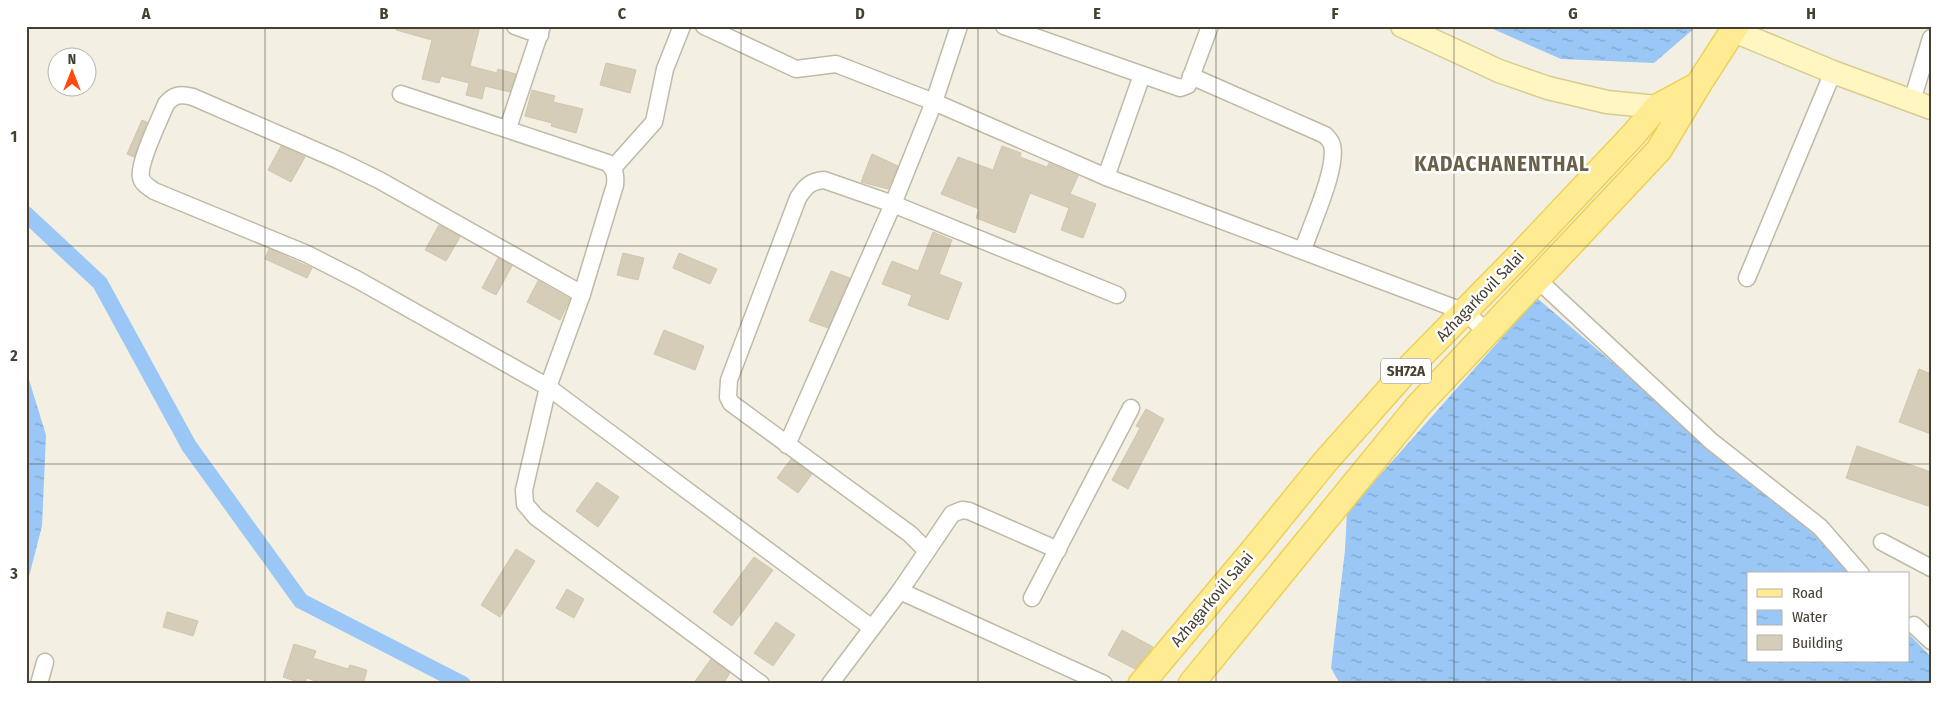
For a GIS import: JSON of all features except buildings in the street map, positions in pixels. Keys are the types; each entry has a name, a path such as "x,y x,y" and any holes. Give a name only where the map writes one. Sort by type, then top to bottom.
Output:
{"main road":[{"path":"1402,26 1499,71 1548,88 1607,102 1667,113"},
{"path":"1735,28 1833,72 1921,104"},
{"name":"Azhagarkovil Salai","path":"1141,684 1325,462 1405,372 1628,141 1667,113 1698,86 1735,28"},
{"name":"Azhagarkovil Salai","path":"1191,684 1418,406 1659,150 1667,113"}],"street":[{"path":"508,128 541,31 515,26"},
{"path":"613,168 654,122 665,69 682,26"},
{"path":"704,26 796,69 836,64 934,102 1106,177 1465,312 1487,332"},
{"path":"787,445 892,204 934,102 959,26"},
{"path":"1004,26 1180,88 1188,85 1210,26"},
{"path":"1921,104 1931,38"},
{"path":"1747,278 1833,72"},
{"path":"1106,177 1142,75"},
{"path":"1192,76 1325,135 1331,143 1333,154 1329,175 1303,250"},
{"path":"582,294 371,176 193,97 182,94 171,97 166,104 142,163 141,177 145,185 154,191 307,254 358,280 548,387 872,628"},
{"path":"401,94 508,128 608,163 613,168 616,175 615,185 582,294 548,387 524,490 525,504 536,517 761,684"},
{"path":"927,551 910,534 731,403 728,397 727,388 798,198 805,186 816,180 824,180 892,204 1117,295"},
{"path":"1538,280 1711,441 1820,527 1859,572"},
{"path":"1032,598 1131,408"},
{"path":"830,684 900,591 952,514 962,510 969,511 1058,550"},
{"path":"1882,542 1931,568"},
{"path":"900,591 1104,684"},
{"path":"1914,625 1931,641"},
{"path":"39,684 45,662"}],"water":[{"path":"1486,26 1697,26 1654,63 1561,59"},
{"path":"1537,298 1817,537 1850,572 1747,572 1747,662 1910,662 1910,635 1931,657 1931,684 1340,684 1331,668 1345,550 1347,512"},
{"path":"26,370 46,435 42,526 26,588"}],"waterway":[{"path":"26,214 100,283 189,446 301,601 463,684"}],"district":[{"name":"KADACHANENTHAL","path":"1502,164"}]}
